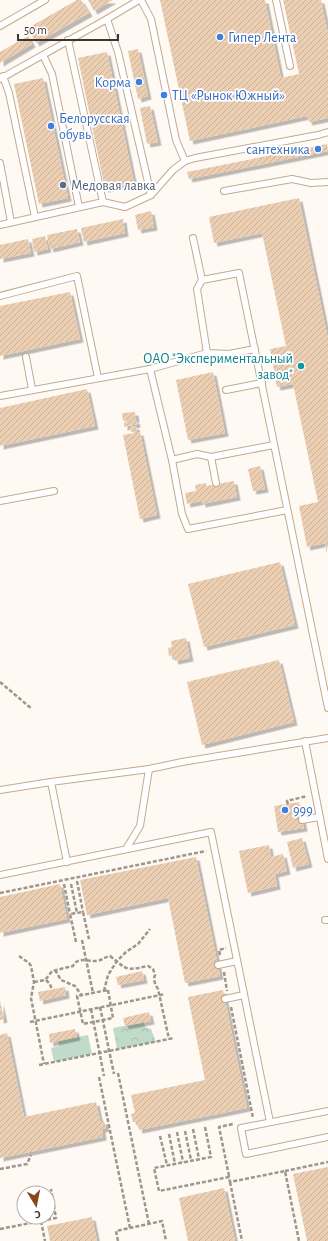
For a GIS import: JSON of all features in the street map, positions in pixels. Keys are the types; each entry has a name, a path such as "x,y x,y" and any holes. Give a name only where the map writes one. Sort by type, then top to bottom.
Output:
{"lane":[{"path":"0,26 45,0"},
{"path":"35,218 9,93 2,78 140,0 151,19 176,140 185,161"},
{"path":"276,0 290,66"},
{"path":"107,19 118,52 151,195"},
{"path":"68,40 103,202"},
{"path":"43,55 52,74 79,207"},
{"path":"0,225 103,202 125,207 151,195 172,170 185,161 202,156 328,132"},
{"path":"318,135 328,135"},
{"path":"0,162 11,222"},
{"path":"224,191 292,179 311,182 328,182"},
{"path":"193,238 202,280 197,289 207,353"},
{"path":"202,280 238,273 255,348 328,708"},
{"path":"0,296 77,276 98,378"},
{"path":"0,396 32,389 150,369 207,353 229,354 255,348"},
{"path":"26,357 32,389"},
{"path":"150,369 172,460 182,514 188,529 287,510"},
{"path":"226,390 262,383"},
{"path":"172,460 197,454 211,457 274,445"},
{"path":"211,457 216,483"},
{"path":"0,501 54,491"},
{"path":"0,790 149,769 182,762 328,738"},
{"path":"305,741 328,859"},
{"path":"126,849 140,826 149,769"},
{"path":"51,782 67,862"},
{"path":"302,820 319,817"},
{"path":"0,875 211,832 234,961 244,995 270,1122"},
{"path":"220,964 234,961"},
{"path":"227,999 244,995"},
{"path":"328,1111 241,1128 246,1154 328,1137"}],"path":[{"path":"0,682 32,709"},
{"path":"288,804 287,801 315,795"},
{"path":"0,893 209,850 208,845"},
{"path":"77,881 89,939"},
{"path":"64,884 76,942"},
{"path":"71,884 77,913"},
{"path":"70,914 84,912"},
{"path":"104,991 108,974 117,961 126,952 138,944 150,929"},
{"path":"82,940 93,993"},
{"path":"234,961 228,948 219,950 220,964 227,999 254,1120 247,1122"},
{"path":"19,956 31,966 34,982 31,998 44,1064"},
{"path":"34,982 46,980 55,970 73,966 75,962 79,960 99,961 110,956 123,967 131,970 148,966 153,969 155,975 155,984 160,995 169,1039"},
{"path":"55,970 61,980 75,986 82,996"},
{"path":"46,980 50,984 52,990"},
{"path":"108,990 113,1018 83,1024 77,996 93,993 108,990"},
{"path":"30,1022 165,994"},
{"path":"100,1007 114,1074"},
{"path":"91,1009 104,1076"},
{"path":"39,1065 174,1038"},
{"path":"118,1073 149,1224"},
{"path":"99,1077 130,1228"},
{"path":"240,1123 219,1127 242,1241"},
{"path":"205,1127 211,1156 154,1168 159,1191 229,1177"},
{"path":"193,1130 199,1159"},
{"path":"185,1131 191,1160"},
{"path":"177,1132 183,1162"},
{"path":"169,1134 175,1164"},
{"path":"160,1136 167,1166"},
{"path":"0,1169 27,1164 31,1155"},
{"path":"230,1182 328,1162"},
{"path":"285,1171 299,1241"},
{"path":"118,1241 116,1231 162,1221 166,1241"},
{"path":"0,1229 20,1225"},
{"path":"42,1225 45,1241"}],"green space":[{"path":"144,1022 145,1027 151,1029 156,1042 117,1049 113,1028"},
{"path":"88,1035 92,1054 54,1062 51,1048 59,1046 58,1041"}],"building":[{"path":"77,0 81,0 89,13 36,43 28,28"},
{"path":"88,0 113,0 94,11"},
{"name":"Гипер Лента","path":"160,0 265,0 281,78 299,74 283,0 321,0 328,34 328,118 309,122 307,116 190,141"},
{"path":"28,36 32,44 0,63 0,52"},
{"path":"138,49 148,96 138,99 128,51"},
{"path":"107,52 134,183 105,189 78,58"},
{"path":"43,78 68,198 39,204 14,84"},
{"path":"150,106 158,142 147,144 140,108"},
{"path":"327,144 328,151 189,179 187,172"},
{"name":"ОАО \"Экспериментальный завод\"","path":"299,198 328,339 327,554 325,543 307,547 299,506 318,502 293,384 277,387 270,349 286,346 262,233 214,243 209,217"},
{"path":"151,211 154,227 138,230 135,215"},
{"path":"123,219 125,233 84,242 81,228"},
{"path":"77,229 80,242 50,249 47,235"},
{"path":"45,236 48,249 34,252 32,239"},
{"path":"28,239 31,253 0,259 0,245"},
{"path":"70,292 80,339 0,356 0,306"},
{"path":"213,372 225,433 188,440 176,380"},
{"path":"87,389 95,426 0,446 0,408"},
{"path":"135,412 136,419 123,421 122,413"},
{"path":"136,420 137,424 124,427 124,422"},
{"path":"136,426 137,431 131,432 130,427"},
{"path":"140,432 157,515 140,519 123,435"},
{"path":"260,466 265,489 253,491 248,469"},
{"path":"234,481 237,497 202,504 202,501 187,504 185,493 196,491 195,485 206,483 206,486"},
{"path":"280,562 295,625 204,647 188,584"},
{"path":"186,638 190,658 175,661 173,655 169,656 168,648 172,647 171,641"},
{"path":"279,660 294,722 202,745 187,682"},
{"path":"299,802 304,828 278,832 274,806"},
{"path":"302,838 309,864 293,868 287,842"},
{"path":"269,845 271,857 283,854 287,871 275,874 277,886 248,893 239,851"},
{"path":"196,857 220,976 185,983 168,898 87,915 80,880"},
{"path":"60,884 67,919 0,933 0,897"},
{"path":"142,971 144,980 118,985 116,977"},
{"path":"65,987 66,995 40,1001 38,992"},
{"path":"223,990 247,1108 139,1130 137,1122 133,1122 131,1114 135,1113 131,1095 205,1080 188,997"},
{"path":"0,1001 4,1019 0,1020"},
{"path":"149,1012 151,1021 125,1026 123,1018"},
{"path":"75,1029 77,1037 50,1043 49,1034"},
{"path":"7,1033 24,1117 96,1102 100,1121 104,1121 106,1128 102,1129 103,1137 0,1158 0,1035"},
{"path":"328,1167 328,1241 307,1241 293,1174"},
{"path":"224,1188 235,1241 188,1241 179,1198"},
{"path":"92,1217 97,1241 50,1241 47,1226"}],"place":[{"name":"Гипер Лента","path":"220,37"},
{"name":"Корма","path":"139,82"},
{"name":"ТЦ «Рынок Южный»","path":"164,95"},
{"name":"Белорусская обувь","path":"51,126"},
{"name":"сантехника","path":"318,149"},
{"name":"Медовая лавка","path":"63,185"},
{"name":"ОАО \"Экспериментальный завод\"","path":"301,366"},
{"name":"999","path":"285,810"}]}
